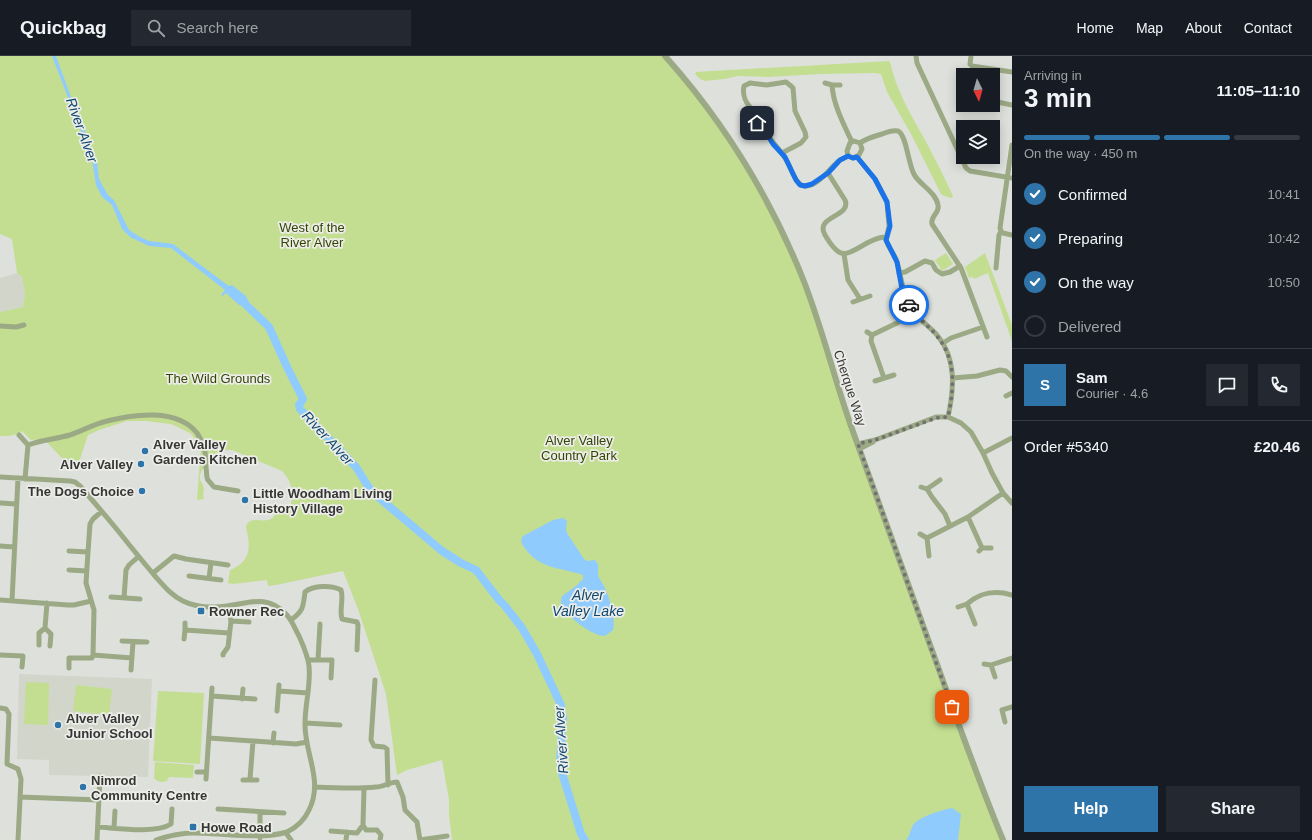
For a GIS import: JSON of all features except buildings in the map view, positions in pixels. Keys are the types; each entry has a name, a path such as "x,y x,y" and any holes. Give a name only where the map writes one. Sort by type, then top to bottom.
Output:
{"street":[{"name":"Cherque Way","path":"665,56 708,108 747,166 765,197 787,241 803,280 859,447 970,756 1003,840"},
{"path":"916,56 917,63 966,168 970,171 1009,177"},
{"path":"971,56 970,64 1012,72"},
{"path":"782,153 801,143 806,137 795,112 792,86 786,82 767,85 747,84 743,89 744,96 752,109 757,112 762,119 765,131 773,144 782,153 800,185 805,186 812,184 828,173 840,160 848,156 853,158 857,157"},
{"path":"825,83 840,85"},
{"path":"832,85 832,91 838,109 852,142"},
{"path":"1000,102 1012,105"},
{"path":"860,143 864,140 889,131 896,131 902,135 915,177 932,194 938,204 938,210 931,219 932,224 960,266 987,337"},
{"path":"852,142 856,141 860,143"},
{"path":"848,156 848,148 852,142"},
{"path":"857,157 862,149 860,143"},
{"path":"996,268 999,235 1001,231 1009,177 1012,145"},
{"path":"857,157 875,179 887,202 890,226 886,238 887,244 897,262 905,296 912,310 943,343 948,357 953,378 948,417"},
{"path":"828,173 845,200 846,205 844,210 825,222 824,225 823,231 833,247 840,253 844,254 852,252 877,238 886,238"},
{"path":"1001,231 1012,235"},
{"path":"844,254 848,280 860,299"},
{"path":"899,273 905,272 925,261 932,263 936,270 942,274 950,272 960,266"},
{"path":"853,302 870,296"},
{"path":"872,335 897,323 912,310"},
{"path":"0,326 16,327 24,325"},
{"path":"943,343 951,338 983,327"},
{"path":"866,332 872,335"},
{"path":"872,335 871,341 884,378"},
{"path":"953,378 978,376 1000,370 1006,371 1012,377"},
{"path":"875,381 894,375"},
{"path":"1006,396 1012,393"},
{"path":"28,445 35,442 52,440 71,435 106,421 152,414 168,417 189,426 199,437 205,449 207,479 214,487 238,491"},
{"path":"859,447 936,418 948,417 967,428 975,438 1003,493 1012,503"},
{"path":"18,435 28,445"},
{"path":"983,453 1012,438"},
{"path":"25,479 28,445"},
{"path":"0,477 75,482 80,486 138,557 169,592 183,601 201,607 227,606 246,602 266,602 274,604 291,620 304,647 309,666 308,693 304,723 314,770 316,788 314,798 307,814 301,822 286,833 260,838 244,839 193,833 172,835 156,840"},
{"path":"12,601 18,478"},
{"path":"921,487 927,488 940,480"},
{"path":"927,488 945,514 950,526"},
{"path":"927,538 968,517 1003,493"},
{"path":"1,503 16,504"},
{"path":"93,655 94,610 86,583 90,524 101,512"},
{"path":"968,517 981,550 991,548"},
{"path":"920,534 927,538"},
{"path":"927,538 928,556"},
{"path":"0,546 14,547"},
{"path":"69,551 88,552"},
{"path":"153,573 174,556 186,560 228,564"},
{"path":"124,598 126,570 138,557"},
{"path":"210,578 211,563"},
{"path":"69,570 87,571"},
{"path":"189,576 221,580"},
{"path":"291,620 301,613 305,592 308,589 314,587 337,587 341,590 342,594 342,619 357,622 358,625 357,650"},
{"path":"958,607 967,604 986,593 998,592 1012,595"},
{"path":"111,597 140,599"},
{"path":"0,600 68,605 82,604 91,600"},
{"path":"47,603 45,628 51,634 50,646"},
{"path":"967,604 975,624"},
{"path":"223,655 228,647 230,615 227,606"},
{"path":"230,621 249,622"},
{"path":"184,639 185,623"},
{"path":"318,660 320,624"},
{"path":"38,645 39,632 45,628"},
{"path":"185,630 229,633"},
{"path":"122,641 147,642"},
{"path":"131,670 133,642"},
{"path":"0,655 23,656 22,667"},
{"path":"69,668 69,658 92,658 93,655 132,658"},
{"path":"984,664 992,665 1012,658"},
{"path":"308,660 332,660 331,678"},
{"path":"992,665 995,677"},
{"path":"374,680 371,740 374,746 384,747 387,749 388,785"},
{"path":"278,711 279,685"},
{"path":"206,779 212,688"},
{"path":"242,698 243,689"},
{"path":"279,691 308,693"},
{"path":"212,696 255,699"},
{"path":"1005,722 1001,708 1012,707"},
{"path":"0,708 6,709 9,714 7,764 18,768 20,779 18,840"},
{"path":"304,723 340,725"},
{"path":"273,742 274,733"},
{"path":"209,738 296,744 307,742"},
{"path":"250,779 253,741"},
{"path":"197,772 206,772"},
{"path":"97,840 100,776"},
{"path":"243,780 257,780"},
{"path":"316,788 380,787 397,782 403,797 405,810 417,822 420,840 447,836"},
{"path":"364,788 363,825 366,830 377,830 381,835 380,840"},
{"path":"20,797 99,800"},
{"path":"98,827 148,830 164,827 171,824 172,809"},
{"path":"218,809 284,813"},
{"path":"114,828 115,811"},
{"path":"260,812 260,838"},
{"path":"331,830 357,833 363,825"},
{"path":"346,840 347,832"},
{"path":"286,833 290,840"}],"shaded area":[{"path":"17,273 22,277 25,294 23,307 0,312 0,278"},
{"name":"Alver Valley Junior School","path":"19,674 152,679 148,777 49,775 49,760 17,759"}],"green space":[{"name":"Alver Valley Country Park","path":"0,56 664,56 672,64 747,166 787,241 815,313 851,424 1002,840 452,840 449,800 442,760 407,770 397,775 386,694 358,609 343,571 268,586 267,580 233,584 228,583 230,570 242,562 248,553 249,541 246,527 247,524 252,520 271,519 278,510 285,506 291,505 292,495 290,483 282,471 232,450 221,450 202,470 200,480 203,485 204,499 197,500 201,446 190,433 171,424 145,421 127,421 88,435 78,465 73,470 44,439 31,440 22,431 15,435 0,436 0,312 23,307 25,294 22,277 17,273 12,239 0,234"},
{"path":"889,61 904,101 943,174 953,196 952,198 941,194 911,134 887,92 881,74 821,74 768,77 738,76 705,81 700,79 695,74 696,72"},
{"path":"946,253 953,264 942,271 935,260"},
{"path":"985,253 1012,325 1012,341 988,273 974,279 973,277 969,278 965,267"},
{"path":"26,682 49,683 48,725 24,724"},
{"path":"76,685 112,689 109,715 73,711"},
{"path":"158,691 204,693 200,764 153,761"},
{"path":"155,762 194,765 193,778 169,777 167,781 158,781 154,778"}],"water":[{"path":"52,56 56,56 97,161 99,179 108,195 114,200 129,230 149,241 173,244 226,284 229,286 232,285 246,296 250,305 248,309 243,305 239,305 226,293 222,296 221,295 225,290 171,248 149,246 130,237 122,229 112,205 102,197 96,185 92,160"},
{"name":"Alver Valley Lake","path":"563,518 567,521 567,533 584,559 587,561 595,560 598,564 598,575 608,596 614,620 613,630 605,636 594,633 580,625 569,615 561,604 562,596 583,579 583,575 544,564 530,554 522,543 521,539 523,536 553,520"},
{"path":"952,808 961,814 958,840 906,840 916,822 931,814"}],"waterway":[{"name":"River Alver","path":"241,300 269,327 303,399 299,405 300,409 356,467 371,491 442,551 461,563 476,570 522,628 537,654 561,705 563,718 560,762 581,834 585,840"}],"way so far":[{"path":"909,305 917,317 933,331 946,349 953,378 948,417 944,416 936,418 875,440 858,444 952,707"}],"place":[{"name":"Alver Valley Gardens Kitchen","path":"145,451"},
{"name":"Alver Valley","path":"141,464"},
{"name":"The Dogs Choice","path":"142,491"},
{"name":"Little Woodham Living History Village","path":"245,500"},
{"name":"Rowner Rec","path":"201,611"},
{"name":"Alver Valley Junior School","path":"58,725"},
{"name":"Nimrod Community Centre","path":"83,787"},
{"name":"Howe Road","path":"193,827"}],"route":[{"path":"757,123 785,157 800,185 805,186 812,184 822,178 840,160 848,156 853,158 857,157 875,179 887,202 890,226 886,240 897,262 902,289 909,305"}],"park label":[{"name":"West of the River Alver","path":"312,234"},
{"name":"The Wild Grounds","path":"218,378"}]}
